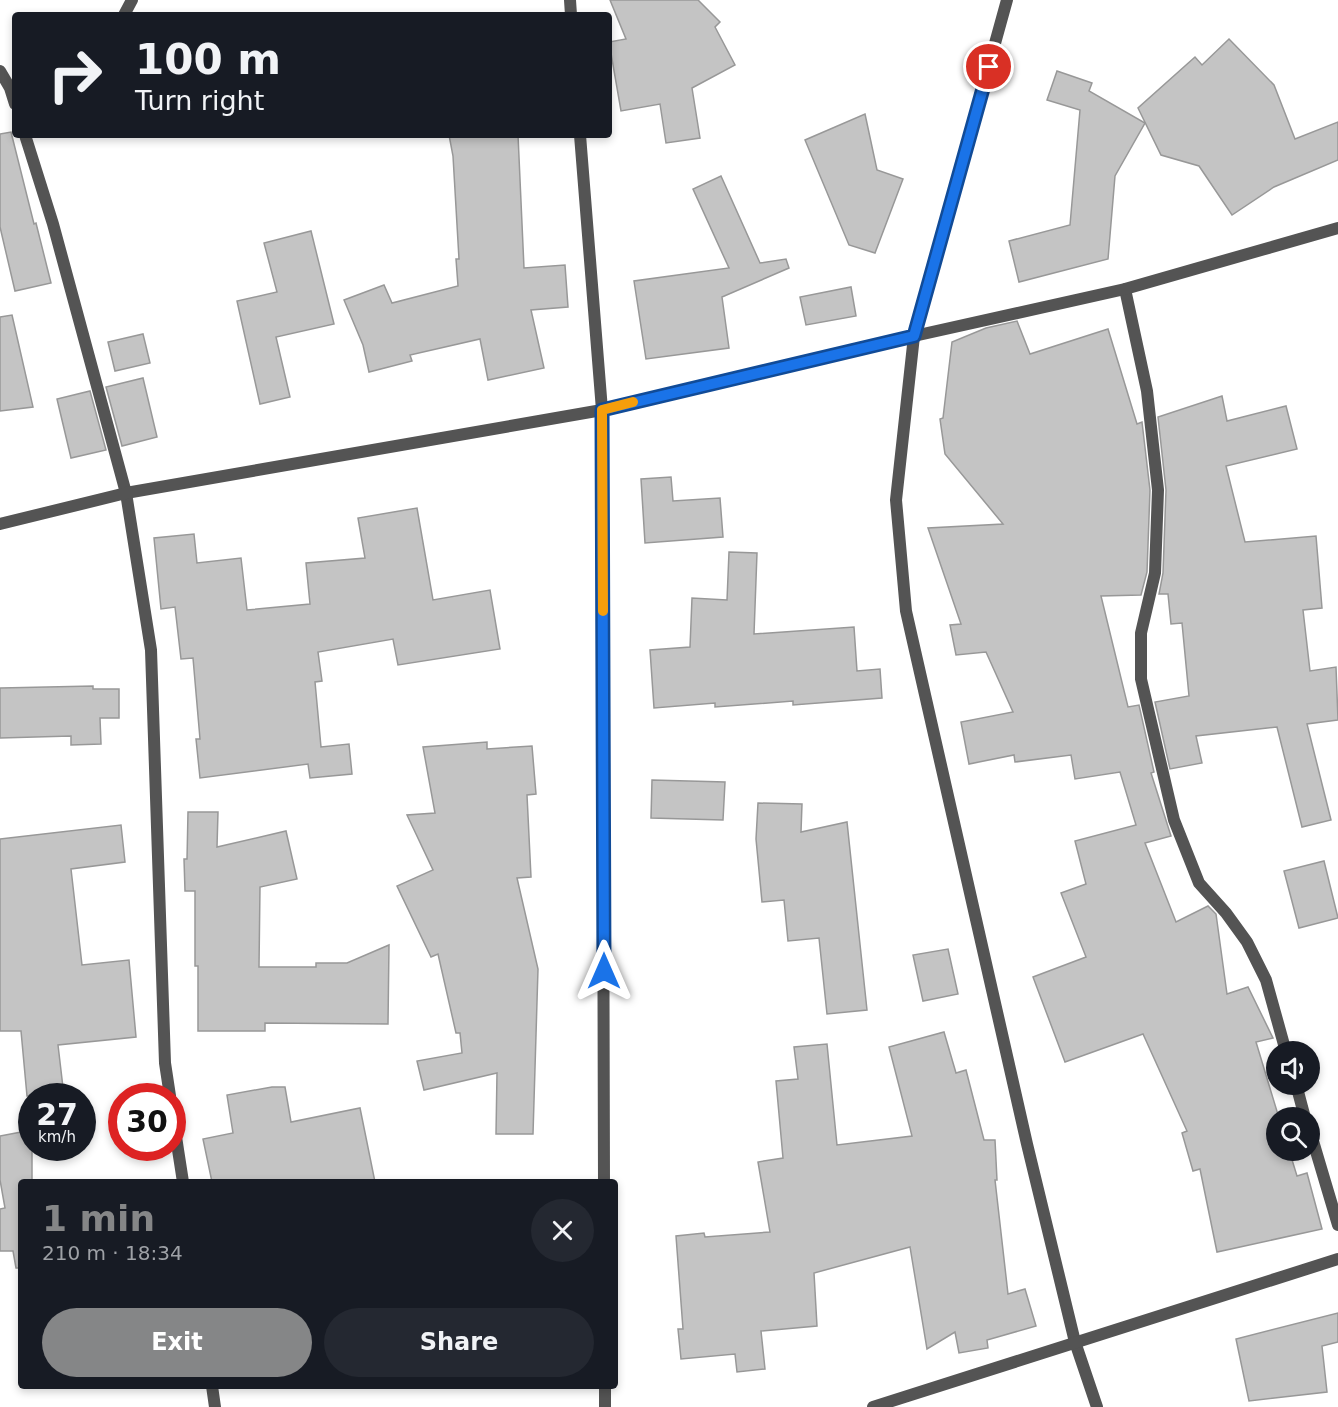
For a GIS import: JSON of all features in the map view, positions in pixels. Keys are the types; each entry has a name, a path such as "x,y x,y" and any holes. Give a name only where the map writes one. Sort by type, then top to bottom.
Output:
{"street":[{"path":"1007,0 914,336 896,500 906,611 1027,1144 1075,1342 1097,1407"},
{"path":"0,71 8,86"},
{"path":"26,138 53,224 126,493 151,650 165,1063 168,1083"},
{"path":"580,138 602,410 604,1179"},
{"path":"0,524 126,493 602,410 1125,289 1338,228"},
{"path":"1125,289 1147,392 1158,490 1155,573 1141,633 1141,679 1174,820 1199,883 1226,913 1247,942 1266,980 1283,1041"},
{"path":"180,1161 183,1179"},
{"path":"1319,1161 1338,1225"},
{"path":"873,1407 1338,1259"},
{"path":"212,1389 215,1407"},
{"path":"604,1389 605,1407"}],"building":[{"path":"610,0 698,0 720,22 715,27 735,65 692,88 700,138 666,143 660,104 621,111 612,59 612,41 626,39"},
{"path":"1229,39 1274,85 1295,139 1338,122 1338,160 1274,187 1232,215 1199,166 1161,155 1138,108 1195,57 1202,65"},
{"path":"1057,71 1092,83 1089,91 1145,123 1115,176 1108,259 1019,282 1009,241 1070,225 1080,110 1047,100"},
{"path":"865,114 877,170 903,179 875,253 849,245 805,140"},
{"path":"11,132 51,283 15,291 0,227 0,134"},
{"path":"450,138 518,138 524,268 565,265 568,307 531,310 544,368 488,380 480,339 410,355 412,361 369,372 363,345 344,300 384,285 392,303 458,286 456,259 459,259 453,156"},
{"path":"721,176 760,263 786,259 789,268 722,297 729,348 646,359 634,281 729,268 693,189"},
{"path":"311,231 334,324 276,337 290,397 260,404 237,301 277,292 264,243"},
{"path":"851,287 856,316 806,325 800,297"},
{"path":"12,315 33,407 0,411 0,317"},
{"path":"1017,321 1030,354 1108,329 1137,424 1142,422 1150,490 1147,572 1141,595 1101,596 1128,707 1139,705 1154,772 1151,773 1171,836 1145,843 1176,922 1208,906 1216,914 1227,994 1248,987 1273,1038 1256,1042 1266,1075 1266,1095 1272,1095 1276,1107 1266,1107 1266,1161 1292,1161 1297,1176 1307,1173 1322,1229 1217,1252 1200,1169 1193,1171 1182,1133 1187,1131 1143,1034 1065,1062 1033,977 1086,957 1061,893 1086,884 1075,841 1136,825 1120,772 1075,779 1071,755 1015,762 1014,755 969,764 961,722 1013,712 986,652 956,655 950,625 961,624 928,528 1003,524 945,454 940,419 943,418 952,342 986,328"},
{"path":"143,334 150,363 115,371 108,342"},
{"path":"143,378 157,437 122,446 106,387"},
{"path":"90,391 106,450 71,458 57,399"},
{"path":"1222,396 1227,421 1286,406 1297,449 1226,466 1245,542 1316,536 1322,608 1303,610 1310,671 1336,667 1338,720 1307,724 1331,820 1302,827 1277,727 1196,736 1202,763 1170,769 1155,702 1189,696 1182,623 1171,624 1168,594 1159,594 1163,573 1166,490 1158,417"},
{"path":"671,477 673,501 720,498 723,537 645,543 641,479"},
{"path":"417,508 433,600 490,590 500,649 398,665 393,639 318,652 322,681 315,682 321,747 349,744 352,774 310,778 308,764 200,778 196,739 200,739 193,658 181,659 175,607 161,609 154,538 194,534 197,563 241,558 247,610 310,604 306,563 365,558 358,518"},
{"path":"729,552 757,553 754,634 854,627 857,671 880,669 882,698 793,705 793,701 715,707 715,703 654,708 650,650 690,647 692,598 727,600"},
{"path":"93,686 93,689 119,689 119,718 100,718 101,744 71,745 71,736 0,738 0,688"},
{"path":"487,742 487,749 532,746 536,794 527,795 531,877 517,878 538,969 533,1134 496,1134 497,1073 424,1090 417,1061 462,1053 460,1033 456,1033 438,954 431,957 397,886 433,870 407,815 435,813 423,747"},
{"path":"652,780 725,782 723,820 651,818"},
{"path":"758,803 802,804 801,832 847,822 867,1010 827,1014 819,938 788,941 784,900 762,902 756,839"},
{"path":"188,812 218,812 217,847 286,831 297,879 260,887 259,967 316,967 316,963 347,963 389,945 388,1024 265,1023 265,1031 198,1031 195,891 185,891 184,859 187,859"},
{"path":"121,825 125,862 71,869 82,965 129,960 136,1037 58,1045 62,1083 26,1083 21,1031 0,1031 0,839"},
{"path":"1324,861 1338,918 1299,928 1284,871"},
{"path":"948,949 958,994 923,1001 913,955"},
{"path":"944,1032 956,1073 966,1070 984,1140 995,1140 997,1180 995,1180 1008,1294 1025,1289 1036,1326 987,1340 988,1348 959,1353 955,1332 927,1349 910,1247 814,1273 817,1326 761,1331 765,1369 737,1372 735,1354 681,1359 678,1329 683,1329 676,1236 704,1233 705,1237 770,1232 758,1162 783,1158 776,1081 798,1079 794,1047 827,1044 837,1145 912,1136 889,1047"},
{"path":"285,1087 291,1122 360,1108 374,1179 211,1179 203,1139 233,1133 227,1095"},
{"path":"18,1133 18,1161 32,1161 32,1179 18,1179 18,1268 16,1268 13,1251 0,1251 0,1209 5,1208 0,1180 0,1136"},
{"path":"1338,1313 1338,1342 1322,1346 1327,1392 1249,1401 1236,1339"}],"slow traffic":[{"path":"603,611 602,410 633,402"}],"route":[{"path":"604,971 602,410 914,336 989,67"}]}
